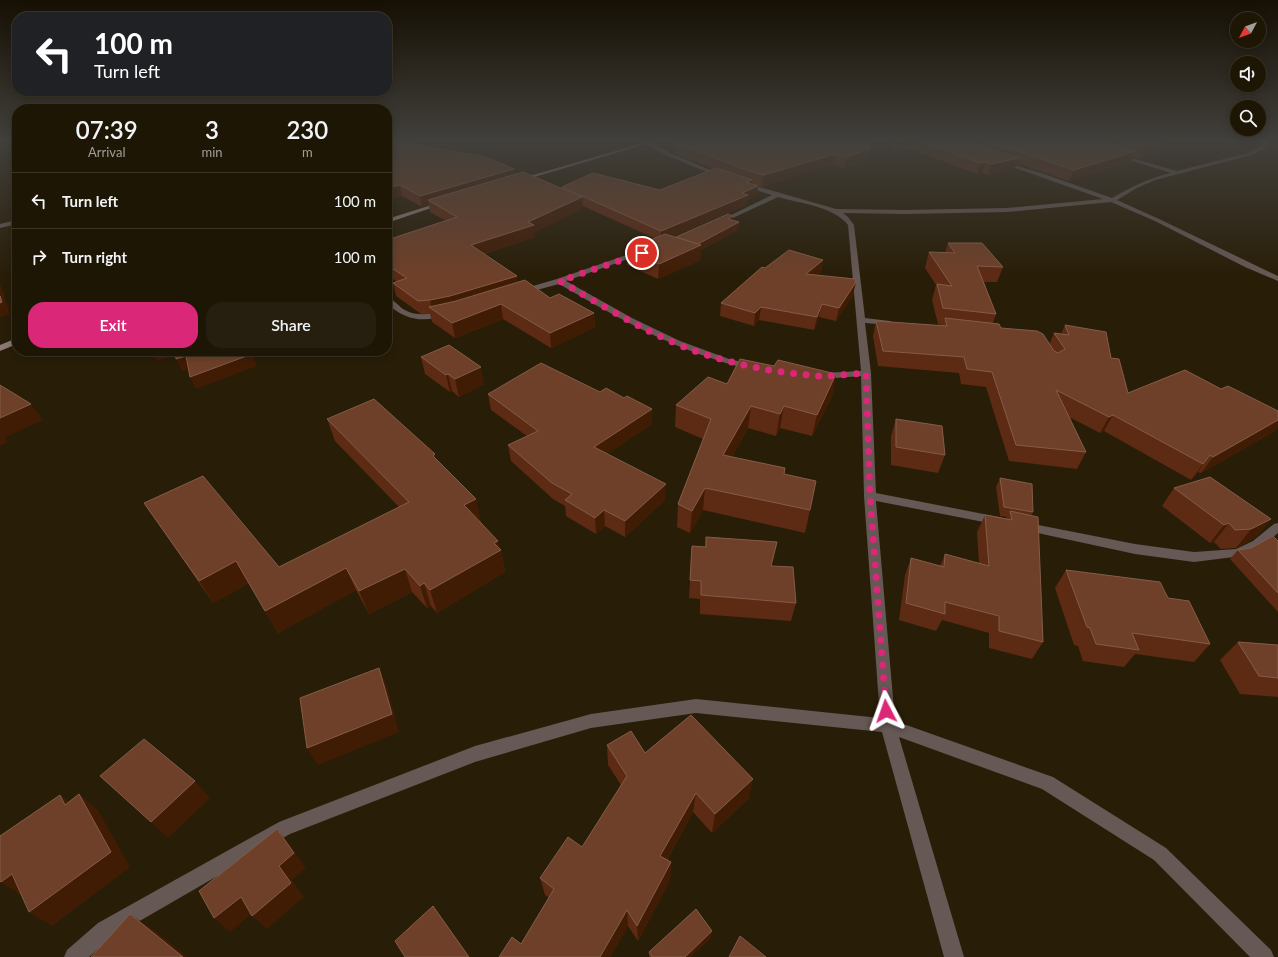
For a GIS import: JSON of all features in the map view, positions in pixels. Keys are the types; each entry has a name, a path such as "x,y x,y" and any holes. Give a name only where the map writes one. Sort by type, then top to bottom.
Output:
{"main road":[{"path":"392,219 450,201"},
{"path":"0,348 12,343"}],"street":[{"path":"750,187 777,196 836,211 898,212 1007,210 1113,200 1136,187"},
{"path":"1075,187 1113,200 1157,220 1235,260 1278,279"},
{"path":"710,226 777,196"},
{"path":"836,211 846,218 851,226 866,373 870,496 888,726 954,957"},
{"path":"0,226 12,223"},
{"path":"514,294 560,281 648,251"},
{"path":"560,281 597,303 660,335 695,350 742,365 757,368"},
{"path":"392,304 400,311 414,318 427,318 449,314"},
{"path":"860,320 899,324"},
{"path":"815,375 866,373"},
{"path":"870,496 1135,549 1194,556 1238,553 1257,544 1278,527"},
{"path":"74,957 105,930 285,828 482,752 591,721 696,706 888,726 1047,784 1160,854 1264,957"}],"building":[{"path":"403,187 453,187 420,196"},
{"path":"473,187 558,187 582,197 528,222 534,225 471,245 517,276 450,296 418,301 393,283 407,278 392,268 392,238 457,217 428,200"},
{"path":"562,187 647,187 660,190 669,187 756,187 742,193 748,195 661,231"},
{"path":"728,214 733,216 728,219 739,222 698,244 676,237"},
{"path":"665,234 701,245 659,264 627,250"},
{"path":"948,243 982,243 1003,267 977,266 996,314 943,308 937,284 952,286 929,252 955,253"},
{"path":"789,250 823,260 806,274 855,279 856,282 839,308 822,304 817,317 761,307 755,313 721,303 762,267 765,268"},
{"path":"525,280 550,298 559,294 594,313 550,333 501,304 452,323 429,307 456,301"},
{"path":"945,318 999,324 1001,328 1037,331 1043,334 1054,351 1058,353 1065,349 1054,333 1069,335 1065,325 1106,332 1111,358 1119,359 1128,393 1185,370 1221,389 1228,386 1278,411 1278,420 1213,457 1210,455 1203,464 1113,415 1109,417 1056,390 1086,452 1016,445 992,372 967,369 964,357 883,351 876,321 947,326"},
{"path":"449,345 481,367 455,379 448,374 446,375 421,357"},
{"path":"176,356 186,356 176,359"},
{"path":"186,356 247,356 190,377"},
{"path":"740,359 774,366 778,360 836,374 817,415 784,406 780,414 751,406 723,455 785,468 784,474 816,481 810,510 705,488 692,511 678,504 711,419 676,405 708,377 727,384"},
{"path":"541,363 600,392 606,388 624,398 627,396 652,409 594,447 666,484 625,521 604,510 595,518 565,500 572,494 552,483 508,445 538,431 488,394"},
{"path":"0,385 31,404 0,418"},
{"path":"374,399 435,454 433,456 476,499 464,505 498,541 494,543 501,550 430,590 424,583 420,586 405,569 359,591 346,568 265,611 236,561 199,581 144,503 203,476 279,567 409,502 327,419"},
{"path":"896,419 942,426 945,455 896,447"},
{"path":"1210,477 1271,519 1251,529 1235,530 1229,523 1224,525 1174,488"},
{"path":"1000,478 1032,484 1033,512 1004,507"},
{"path":"1010,511 1038,517 1043,642 999,631 999,616 945,602 945,614 906,603 911,558 944,567 945,554 989,566 985,515 1012,520"},
{"path":"1273,536 1278,541 1278,593 1238,550 1251,548"},
{"path":"706,537 777,542 771,566 793,567 796,603 701,595 701,581 690,580 692,546 706,547"},
{"path":"1066,570 1160,582 1168,598 1189,601 1210,644 1132,633 1139,650 1096,644 1090,628 1087,627"},
{"path":"1238,642 1278,645 1278,678 1259,676"},
{"path":"379,668 392,714 307,748 300,698"},
{"path":"691,715 753,779 715,814 696,793 660,856 671,862 637,926 627,910 600,957 499,957 512,937 521,944 554,889 540,878 568,837 582,847 627,776 607,745 631,731 645,753"},
{"path":"144,739 195,781 151,822 100,776"},
{"path":"79,794 111,852 29,912 12,874 1,882 0,881 0,836 60,795 65,805"},
{"path":"277,829 294,853 279,866 291,883 252,916 241,897 214,918 199,891"},
{"path":"433,906 469,957 405,957 395,941"},
{"path":"696,909 712,931 685,957 652,957 649,952"},
{"path":"130,914 183,957 91,957"},
{"path":"740,936 766,957 729,957"}],"route":[{"path":"642,253 560,281 597,303 653,332 695,350 742,365 780,372 822,376 866,373 870,496 886,711"}]}
